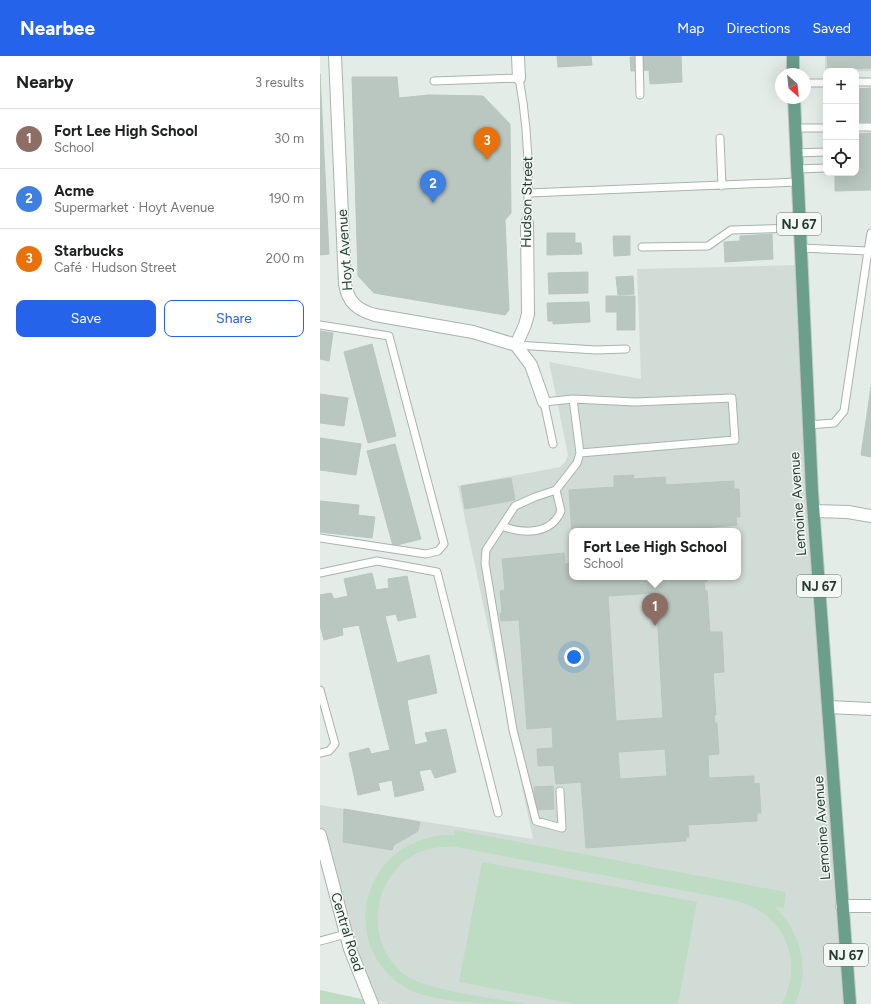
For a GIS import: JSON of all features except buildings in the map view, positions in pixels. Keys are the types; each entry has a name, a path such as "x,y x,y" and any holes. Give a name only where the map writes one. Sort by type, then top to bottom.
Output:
{"main road":[{"path":"793,56 793,68"},
{"name":"Lemoine Avenue","path":"794,104 808,425 850,1004"}],"street":[{"name":"Hoyt Avenue","path":"335,56 345,284 350,301 360,309 375,314 473,332 516,345"},
{"name":"Hudson Street","path":"518,56 519,78"},
{"name":"Hudson Street","path":"516,345 528,314 527,223"},
{"path":"516,345 531,365 544,402"},
{"path":"814,511 839,511 871,516"},
{"path":"828,707 871,709"},
{"name":"Central Road","path":"320,835 346,934 356,966 372,1004"},
{"path":"842,906 871,906"}],"lane":[{"path":"639,56 640,95"},
{"path":"434,81 519,78"},
{"name":"Hudson Street","path":"519,78 526,116 529,193 527,223"},
{"path":"859,82 871,82"},
{"path":"811,83 823,83"},
{"path":"859,127 871,127"},
{"path":"795,128 823,128"},
{"path":"720,138 722,186"},
{"path":"796,153 823,152"},
{"path":"797,169 823,168"},
{"path":"529,193 798,182"},
{"path":"642,247 708,246 731,230 799,228"},
{"path":"808,425 834,423 844,411 871,233"},
{"path":"800,248 868,251"},
{"path":"320,325 389,336 444,544 438,551 426,554 320,538"},
{"path":"516,345 596,350 626,349"},
{"path":"560,791 562,828 536,821 513,730 485,563 486,550 515,506 556,490 577,463 580,453 573,398"},
{"path":"553,444 544,402 573,398 635,402 732,398 734,440 580,453"},
{"path":"502,526 514,531 528,531 551,525 561,511 556,490"},
{"path":"320,573 377,561 437,572 498,813"},
{"path":"320,690 335,744 330,751 320,753"},
{"path":"320,941 346,934"}],"shaded area":[{"path":"825,56 871,56 871,71 859,71 859,68 825,68"},
{"path":"801,265 850,1004 386,1004 369,997 320,835 320,805 533,839 458,486 560,467 565,462 568,455 549,362 641,379 637,269"}],"green space":[{"path":"455,830 786,892 784,908 775,907 791,928 801,952 803,965 802,978 800,991 795,1004 782,1004 789,987 791,970 790,954 785,939 777,926 765,915 750,906 733,900 456,847 442,847 424,850 404,862 391,875 383,891 378,909 378,927 382,945 391,961 405,975 415,981 445,990 525,1004 453,1001 439,999 412,991 387,973 372,949 366,924 368,897 379,873 397,853 422,839 454,835"},
{"path":"482,862 697,902 678,1004 575,1004 459,982"},
{"path":"320,990 385,1004 320,1004"}],"place":[{"name":"Starbucks","path":"487,160"},
{"name":"Acme","path":"433,203"},
{"name":"Fort Lee High School","path":"655,626"}]}
